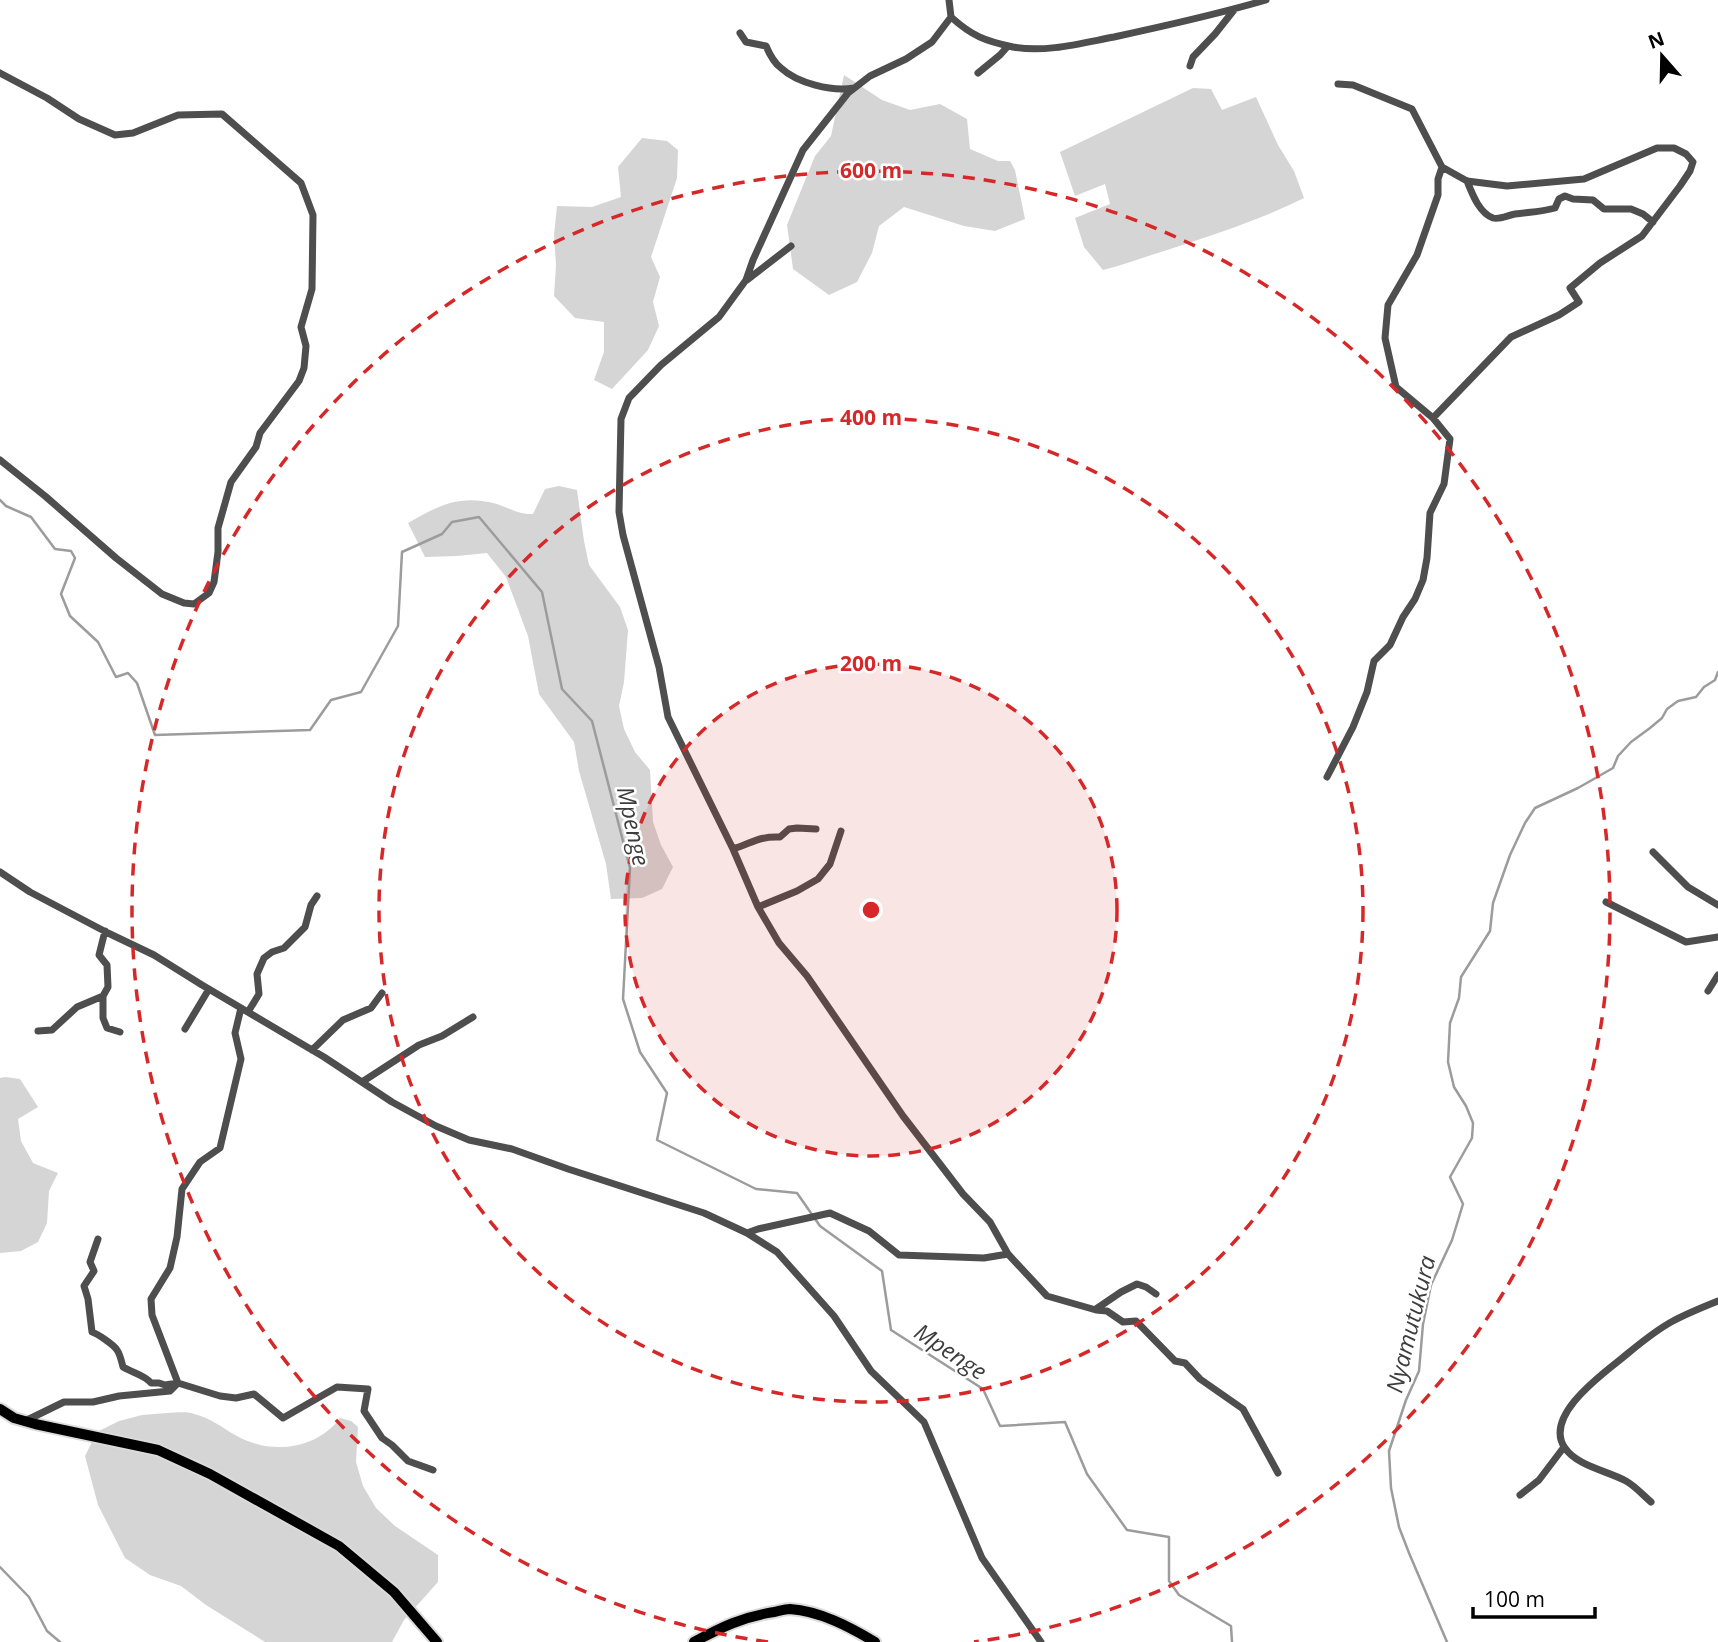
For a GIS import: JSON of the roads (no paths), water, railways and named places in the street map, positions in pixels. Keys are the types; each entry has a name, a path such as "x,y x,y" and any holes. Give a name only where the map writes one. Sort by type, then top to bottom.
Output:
{"highway":[{"path":"0,1409 25,1421 158,1450 210,1474 339,1546 394,1592 437,1642"},
{"path":"694,1642 751,1615 789,1609 814,1614 849,1627 875,1642"}],"street":[{"path":"949,0 951,18 969,33 991,42 1036,49 1061,47 1191,21 1266,0"},
{"path":"1189,66 1193,57 1216,34 1234,10"},
{"path":"746,280 803,150 848,93 870,76 906,59 932,42 951,18"},
{"path":"740,33 746,42 766,46 779,67 803,81 832,89 854,88"},
{"path":"978,73 1008,46"},
{"path":"0,73 79,119 115,135 133,133 178,115 222,114 301,183 313,215 312,289 301,327 306,346 304,368 299,381 260,433 256,447 231,482 218,528 214,582 209,593 199,602 184,603 158,591 0,460"},
{"path":"1338,84 1353,85 1412,109 1442,167 1467,181 1507,186 1584,178 1657,148 1674,148 1686,154 1693,162 1690,171 1642,236 1600,263 1570,288 1578,302 1559,315 1511,337 1433,418"},
{"path":"1327,777 1353,727 1367,692 1374,661 1390,645 1423,580 1430,513 1444,484 1450,439 1433,418 1396,387 1385,338 1388,305 1417,255 1438,195 1438,178 1442,167"},
{"path":"1467,181 1473,197 1484,212 1493,218 1555,208 1559,198 1565,196 1593,200 1604,209 1631,209 1653,222"},
{"path":"791,246 746,280 719,317 661,365 629,398 621,419 619,512 659,667 668,718 733,849 758,907 779,943 807,976 904,1116 963,1194 990,1222 1008,1254 1047,1296 1107,1311 1123,1322 1136,1321 1175,1361 1185,1363 1200,1379 1243,1409 1278,1473"},
{"path":"733,849 753,840 780,837 789,829 816,829"},
{"path":"758,907 818,879 830,864 841,831"},
{"path":"1653,852 1688,887 1718,905"},
{"path":"0,872 30,892 154,955 436,1126 455,1135 512,1149 691,1209 747,1233 777,1252 834,1316 871,1371 924,1422 982,1558 1041,1642"},
{"path":"178,1382 152,1315 151,1299 170,1268 177,1237 181,1189 200,1162 220,1149 241,1059 235,1033 244,1010 259,994 257,974 264,958 284,948 305,927 317,896"},
{"path":"1606,902 1686,942 1718,937"},
{"path":"105,931 99,955 107,965 108,988 103,996 103,1018 107,1028 120,1032"},
{"path":"1708,991 1718,975"},
{"path":"185,1029 209,989"},
{"path":"312,1051 343,1020 371,1008 382,993"},
{"path":"38,1031 52,1030 77,1007 103,996"},
{"path":"362,1082 419,1045 443,1036 473,1017"},
{"path":"747,1233 830,1213 869,1231 899,1255 984,1258 1008,1254"},
{"path":"99,1239 90,1262 94,1271 84,1286 92,1332 100,1335 117,1350 123,1367 146,1377 151,1383 165,1385 178,1382 220,1396 236,1398 254,1394 283,1419 337,1387 368,1389 364,1411 382,1438 408,1461 433,1470"},
{"path":"1096,1310 1137,1284 1146,1286 1156,1294"},
{"path":"1651,1502 1628,1482 1580,1461 1564,1447 1561,1425 1577,1397 1642,1342 1671,1322 1718,1301"},
{"path":"0,1416 25,1421 64,1402 93,1402 119,1396 170,1391 178,1382"},
{"path":"1520,1495 1539,1480 1564,1447"}],"waterway":[{"name":"Mpenge","path":"0,500 6,506 31,517 55,549 71,551 75,558 61,594 70,616 98,642 116,677 128,673 137,683 155,735 310,730 331,700 361,692 398,626 402,552 442,534 452,522 479,517 542,592 562,689 592,721 630,868 623,999 640,1052 667,1093 657,1140 756,1189 797,1193 820,1226 882,1271 891,1330 983,1389 1000,1426 1065,1422 1087,1474 1127,1530 1169,1537 1169,1581 1179,1595 1231,1626 1232,1642"},
{"name":"Nyamutukura","path":"1447,1642 1399,1527 1391,1488 1389,1451 1419,1371 1423,1324 1431,1285 1452,1240 1463,1204 1450,1177 1472,1138 1473,1123 1454,1087 1448,1062 1450,1023 1459,998 1461,977 1490,931 1493,903 1510,855 1535,808 1613,768 1618,756 1662,718 1667,709 1678,701 1696,697 1704,687 1715,680 1718,672"},
{"path":"0,1567 29,1597 47,1631 60,1642"}]}
